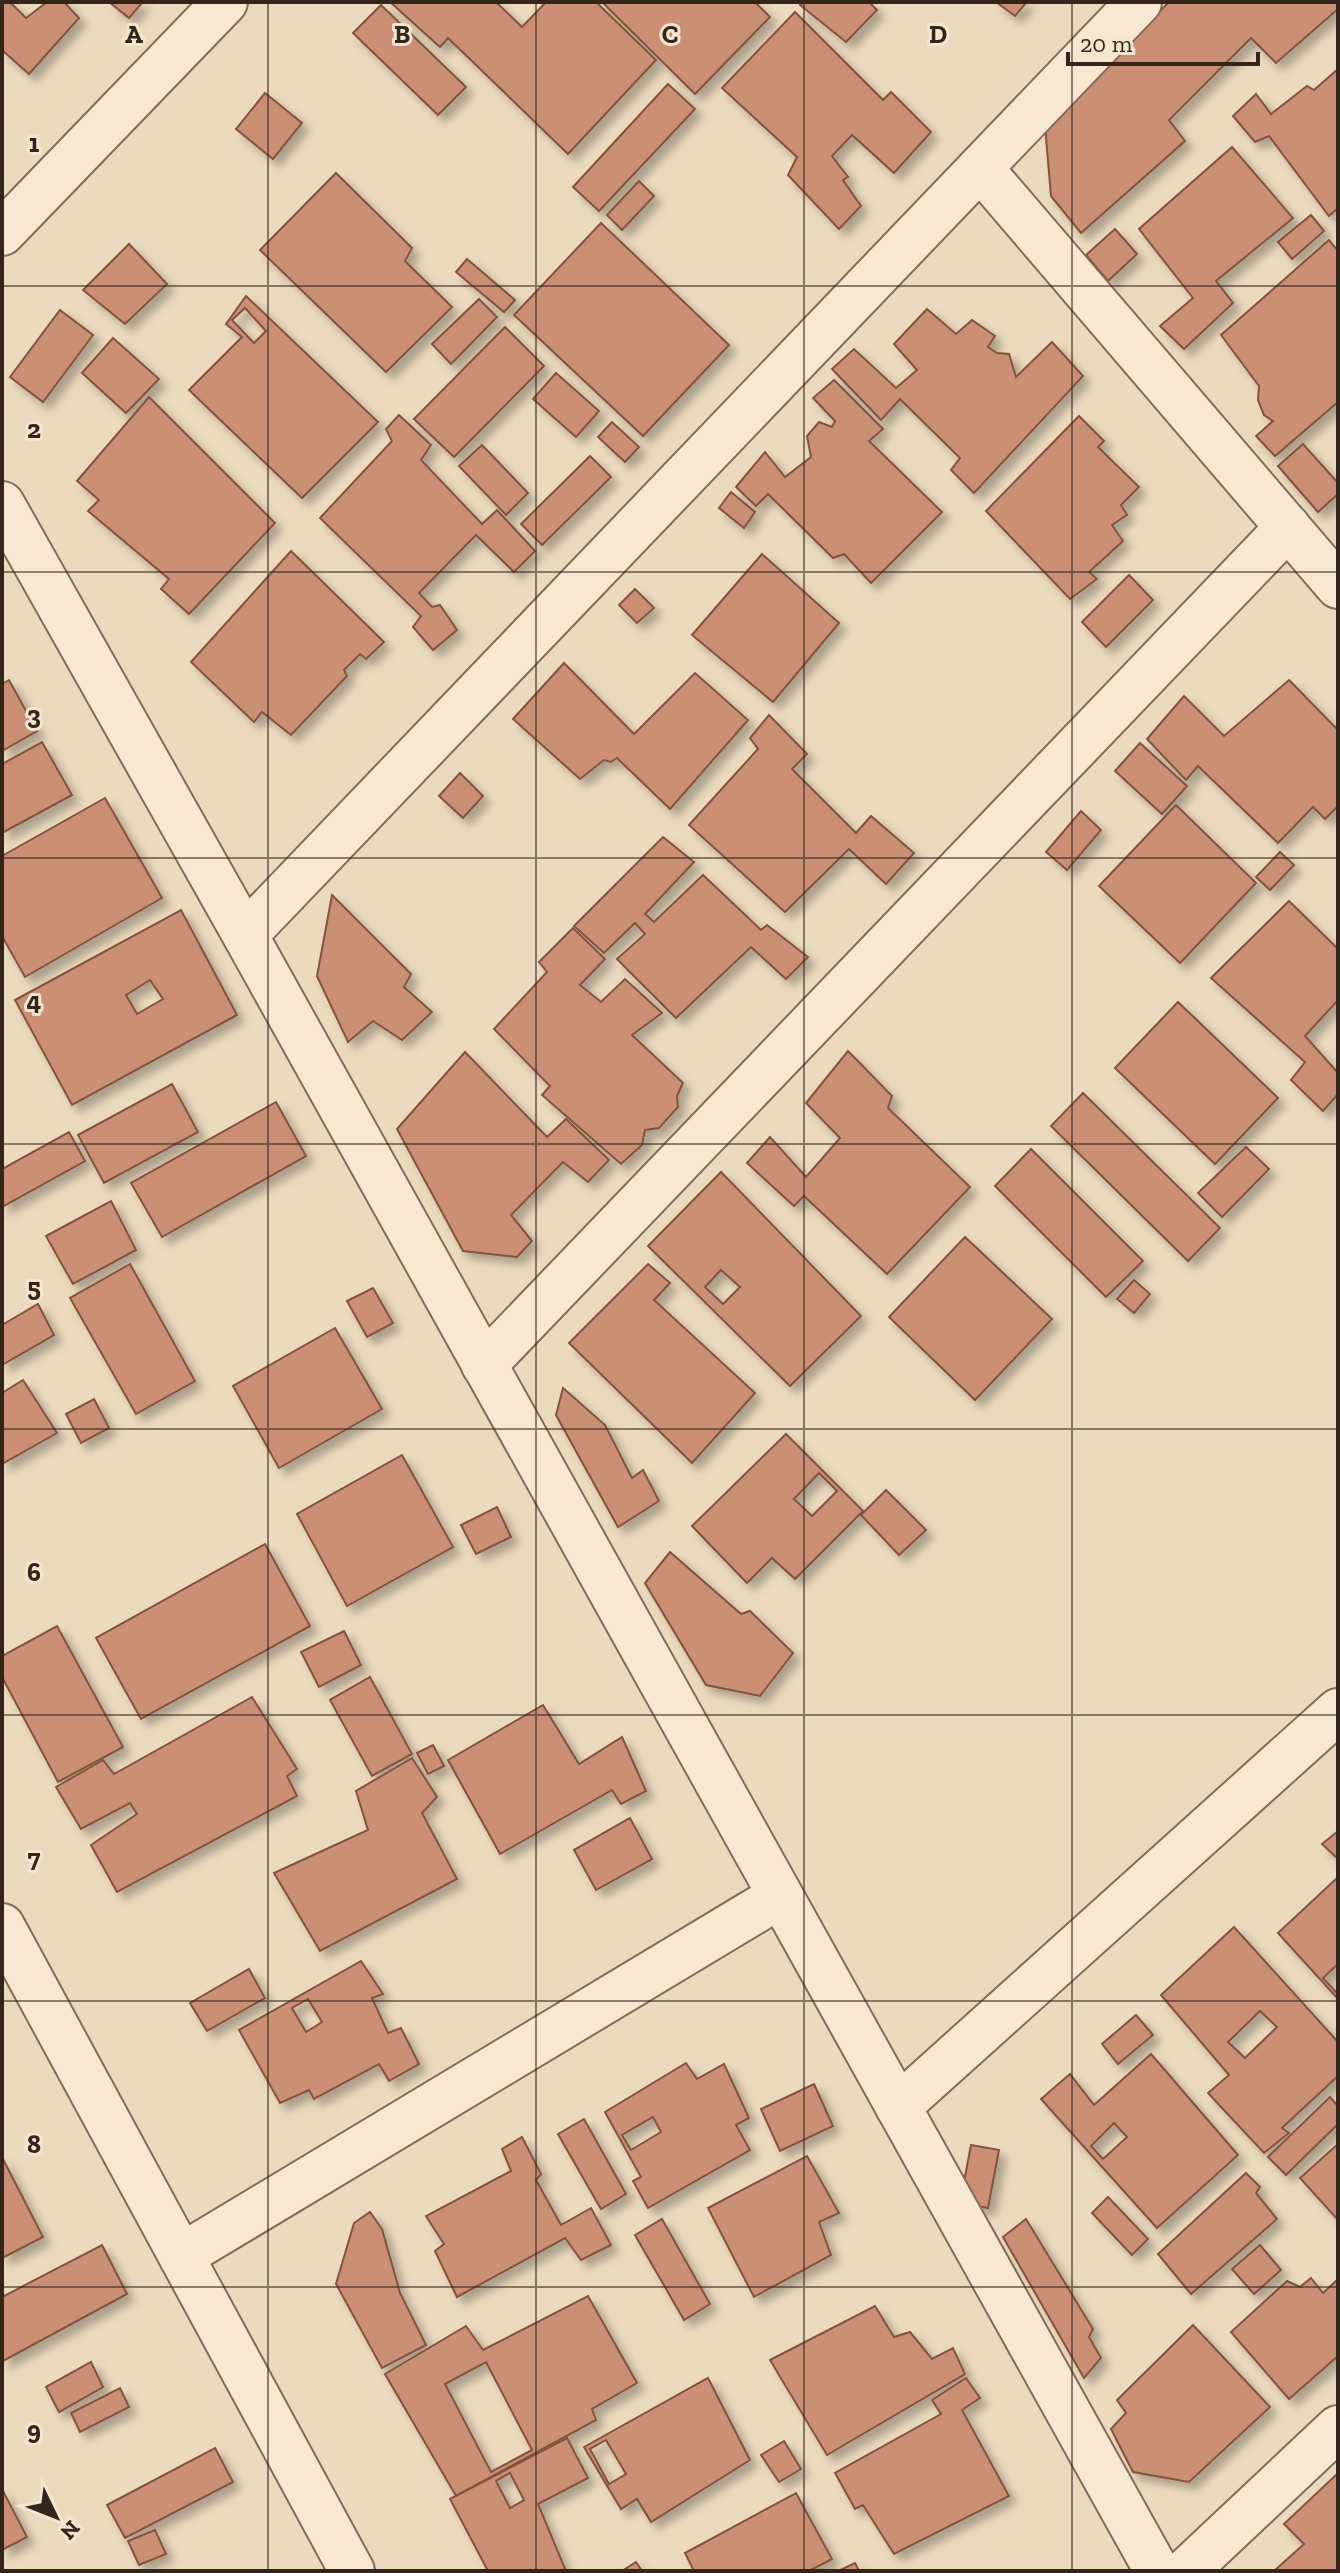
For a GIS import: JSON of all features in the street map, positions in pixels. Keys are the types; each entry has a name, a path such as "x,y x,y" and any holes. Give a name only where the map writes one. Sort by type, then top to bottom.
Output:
{"street":[{"path":"2,233 225,2"},
{"path":"245,935 1139,2"},
{"path":"981,169 1338,586"},
{"path":"2,504 1157,2571"},
{"path":"484,1365 1288,527"},
{"path":"898,2107 1338,1711"},
{"path":"181,2256 780,1896"},
{"path":"2,1926 352,2571"},
{"path":"1186,2571 1338,2428"}],"building":[{"path":"2,2 10,2 26,18 47,2 64,2 79,18 29,74 2,50"},
{"path":"109,2 141,2 142,3 129,18"},
{"path":"390,2 496,2 522,27 546,2 596,2 656,60 568,154 448,38 440,47"},
{"path":"602,2 755,2 770,17 695,94"},
{"path":"803,2 869,2 877,10 846,42 800,5"},
{"path":"996,2 1027,2 1015,16"},
{"path":"1169,2 1338,2 1338,9 1276,63 1251,38 1169,120 1185,141 1081,233 1051,196 1045,126"},
{"path":"381,5 466,87 438,115 353,33"},
{"path":"795,12 883,100 891,92 931,132 894,173 852,135 832,156 848,177 843,180 861,206 839,229 788,175 797,157 722,88"},
{"path":"1338,69 1338,208 1329,216 1269,136 1255,142 1233,116 1256,94 1271,114 1307,86 1314,90"},
{"path":"668,84 695,109 599,211 573,187"},
{"path":"265,93 302,123 273,159 236,129"},
{"path":"1232,147 1293,218 1216,281 1233,303 1184,349 1160,326 1193,298 1139,229"},
{"path":"336,173 412,248 405,261 452,307 386,372 260,250"},
{"path":"639,181 654,196 622,230 607,215"},
{"path":"1311,215 1324,231 1292,259 1278,242"},
{"path":"601,223 729,345 643,436 514,315"},
{"path":"1115,229 1137,254 1108,281 1086,255"},
{"path":"1329,240 1338,251 1338,402 1275,456 1256,436 1273,421 1264,415 1258,400 1259,386 1221,335"},
{"path":"129,244 167,284 125,324 83,290"},
{"path":"467,259 515,300 504,312 456,272"},
{"path":"246,296 378,422 302,498 189,390 242,337 226,324","holes":["245,308 266,331 254,343 232,320"]},
{"path":"479,299 497,317 451,364 432,344"},
{"path":"927,309 956,334 972,320 995,336 988,347 997,353 1009,354 1016,377 1052,342 1083,376 974,493 951,470 960,458 900,399 881,420 832,369 854,349 896,388 917,370 894,344"},
{"path":"60,310 93,335 43,402 10,377"},
{"path":"505,327 544,366 454,457 414,419"},
{"path":"113,338 159,379 126,413 82,373"},
{"path":"556,373 599,411 576,437 533,399"},
{"path":"834,380 883,429 869,441 942,512 871,583 844,554 833,558 768,494 756,506 736,487 765,452 785,477 811,457 807,436 819,422 832,427 835,421 813,398"},
{"path":"149,397 275,523 189,614 161,589 169,579 88,511 99,500 77,481"},
{"path":"399,415 431,445 421,460 482,524 497,510 535,551 514,572 476,535 419,593 432,607 440,605 457,630 433,650 413,627 421,616 320,518 392,441 386,429"},
{"path":"1079,416 1104,441 1098,447 1139,487 1121,505 1127,515 1112,525 1123,541 1089,572 1097,579 1070,599 986,511"},
{"path":"612,422 639,447 625,462 598,437"},
{"path":"1303,444 1338,483 1338,494 1318,512 1278,466"},
{"path":"482,445 528,493 506,515 459,466"},
{"path":"590,456 611,477 542,545 521,524"},
{"path":"731,492 755,512 744,528 719,508"},
{"path":"291,551 384,642 366,659 360,654 344,670 347,676 291,735 262,712 254,722 191,662"},
{"path":"762,554 839,623 773,702 692,635"},
{"path":"1129,575 1153,600 1106,647 1082,622"},
{"path":"635,589 654,608 637,623 619,605"},
{"path":"564,663 634,734 695,673 748,720 670,809 617,758 611,762 604,760 580,779 513,719"},
{"path":"9,680 37,731 2,751 2,684"},
{"path":"1289,680 1336,728 1338,726 1338,806 1325,819 1313,807 1278,843 1198,766 1186,780 1147,739 1184,696 1224,736"},
{"path":"769,715 807,754 792,769 856,833 871,816 914,853 886,884 849,849 785,912 689,825 758,749 750,738"},
{"path":"42,742 72,795 2,833 2,764"},
{"path":"1140,743 1187,786 1162,814 1115,771"},
{"path":"460,773 483,796 463,818 439,796"},
{"path":"105,798 162,898 25,977 2,936 2,856"},
{"path":"1176,805 1256,883 1180,963 1099,886"},
{"path":"1081,811 1101,830 1067,870 1046,852"},
{"path":"663,837 694,862 645,914 654,922 703,875 761,930 767,925 808,957 786,979 751,947 676,1018 617,959 645,934 635,923 604,953 574,926"},
{"path":"1280,852 1294,865 1270,890 1256,877"},
{"path":"332,895 411,974 404,987 432,1012 402,1040 373,1021 348,1042 317,976"},
{"path":"1289,901 1338,949 1338,1000 1305,1036 1338,1073 1338,1094 1323,1111 1291,1080 1305,1062 1211,978"},
{"path":"181,910 237,1015 72,1105 15,1000","holes":["150,980 163,999 137,1014 126,995"]},
{"path":"573,928 605,959 580,985 601,1002 625,979 662,1013 632,1035 683,1083 677,1096 678,1107 659,1128 645,1130 642,1145 621,1164 542,1095 550,1086 494,1029 547,972 539,962"},
{"path":"1178,1002 1278,1098 1215,1164 1115,1068"},
{"path":"848,1051 892,1096 888,1108 970,1187 887,1274 804,1196 794,1206 747,1163 770,1137 806,1177 840,1138 806,1103"},
{"path":"465,1052 547,1137 566,1119 609,1160 588,1182 563,1162 511,1215 532,1241 517,1257 463,1251 397,1129"},
{"path":"172,1084 198,1132 104,1183 78,1135"},
{"path":"1083,1093 1220,1228 1188,1261 1051,1126"},
{"path":"276,1102 306,1156 162,1237 131,1183"},
{"path":"69,1132 85,1161 2,1207 2,1169"},
{"path":"1246,1147 1269,1169 1222,1217 1198,1193"},
{"path":"1031,1149 1143,1261 1106,1297 995,1186"},
{"path":"721,1172 861,1316 790,1386 648,1246","holes":["721,1270 740,1287 723,1304 705,1287"]},
{"path":"111,1201 136,1250 73,1284 46,1236"},
{"path":"965,1237 1052,1319 975,1400 889,1317"},
{"path":"130,1264 195,1381 136,1414 70,1298"},
{"path":"648,1264 670,1283 654,1300 755,1393 692,1463 569,1343"},
{"path":"1134,1280 1150,1294 1134,1313 1117,1299"},
{"path":"373,1288 393,1323 367,1337 347,1301"},
{"path":"38,1304 54,1335 2,1365 2,1325"},
{"path":"335,1328 382,1409 279,1468 233,1386"},
{"path":"23,1380 57,1433 2,1464 2,1393"},
{"path":"563,1388 605,1425 632,1478 643,1470 659,1501 618,1527 556,1415"},
{"path":"94,1399 109,1428 81,1443 66,1414"},
{"path":"786,1434 863,1511 795,1579 772,1558 747,1583 692,1526","holes":["819,1473 837,1491 812,1516 794,1499"]},
{"path":"402,1455 453,1547 347,1606 297,1514"},
{"path":"886,1490 926,1530 899,1555 861,1515"},
{"path":"497,1507 511,1537 476,1554 461,1525"},
{"path":"265,1544 310,1626 141,1719 96,1638"},
{"path":"670,1552 741,1614 750,1611 793,1653 760,1696 706,1685 645,1583"},
{"path":"57,1626 123,1747 58,1782 2,1677 2,1656"},
{"path":"344,1631 361,1665 319,1687 301,1652"},
{"path":"370,1677 412,1754 372,1776 330,1700"},
{"path":"252,1697 297,1769 287,1776 297,1796 117,1892 91,1845 137,1814 130,1803 81,1829 56,1787 103,1760 114,1774"},
{"path":"543,1705 579,1764 622,1737 646,1791 621,1804 612,1790 500,1854 448,1760"},
{"path":"433,1745 444,1766 428,1774 417,1753"},
{"path":"412,1758 437,1797 422,1813 457,1879 320,1951 274,1873 368,1830 356,1791"},
{"path":"630,1818 652,1859 596,1890 574,1850"},
{"path":"1338,1831 1338,1859 1322,1844"},
{"path":"1338,1877 1338,1964 1323,1978 1338,1991 1338,1999 1278,1933"},
{"path":"1234,1927 1338,2042 1338,2076 1282,2128 1289,2133 1264,2153 1208,2093 1229,2075 1161,1995","holes":["1260,2011 1277,2027 1245,2058 1228,2042"]},
{"path":"361,1961 383,1994 372,1998 388,2033 401,2028 419,2064 389,2081 379,2064 314,2099 309,2090 280,2103 239,2030","holes":["308,1999 322,2022 306,2032 292,2008"]},
{"path":"249,1969 265,1998 207,2031 190,2003"},
{"path":"1136,2015 1153,2035 1118,2064 1102,2044"},
{"path":"1151,2054 1238,2155 1157,2228 1041,2099 1070,2074 1094,2105","holes":["1114,2123 1127,2137 1103,2159 1091,2146"]},
{"path":"686,2063 697,2079 724,2064 749,2118 736,2125 750,2150 648,2208 633,2181 641,2177 605,2112","holes":["653,2117 661,2132 631,2150 622,2135"]},
{"path":"814,2084 833,2126 780,2151 761,2109"},
{"path":"1330,2097 1338,2106 1338,2124 1286,2175 1268,2157"},
{"path":"584,2119 626,2194 601,2209 558,2134"},
{"path":"522,2137 541,2174 536,2180 561,2225 591,2208 611,2245 581,2260 565,2238 457,2297 435,2251 444,2244 426,2216 511,2171 502,2149"},
{"path":"1338,2144 1338,2220 1300,2178"},
{"path":"971,2145 999,2150 988,2208 960,2203"},
{"path":"807,2156 839,2213 819,2222 831,2255 754,2297 708,2208"},
{"path":"2,2157 43,2237 2,2258"},
{"path":"1246,2173 1260,2187 1256,2193 1277,2219 1191,2294 1158,2254"},
{"path":"1108,2197 1148,2239 1132,2255 1092,2213"},
{"path":"370,2212 382,2229 400,2293 426,2345 382,2368 336,2284 354,2223"},
{"path":"662,2219 710,2304 684,2320 635,2235"},
{"path":"1026,2219 1093,2329 1089,2337 1101,2358 1084,2378 1003,2237"},
{"path":"102,2245 127,2294 3,2361 2,2297"},
{"path":"1260,2245 1281,2270 1254,2294 1232,2269"},
{"path":"1311,2278 1323,2293 1338,2279 1338,2356 1289,2399 1231,2332 1287,2281 1300,2287"},
{"path":"588,2296 637,2383 592,2409 596,2420 456,2496 385,2374 466,2326 483,2350","holes":["486,2362 532,2450 491,2472 445,2384"]},
{"path":"875,2306 894,2337 910,2332 932,2359 953,2348 965,2374 827,2455 770,2360"},
{"path":"1193,2325 1270,2407 1189,2482 1133,2472 1111,2429 1126,2413 1117,2400"},
{"path":"91,2362 103,2387 59,2412 46,2387"},
{"path":"708,2378 750,2460 651,2522 637,2499 621,2509 584,2447","holes":["606,2440 626,2474 609,2484 590,2449"]},
{"path":"966,2378 980,2398 962,2410 1009,2496 894,2554 863,2505 855,2509 835,2473 941,2414 932,2400"},
{"path":"120,2388 129,2407 80,2432 71,2413"},
{"path":"567,2438 588,2478 538,2504 566,2571 488,2571 450,2499","holes":["510,2473 524,2500 510,2508 496,2481"]},
{"path":"784,2441 801,2469 779,2482 761,2455"},
{"path":"215,2448 233,2482 125,2538 107,2505"},
{"path":"1337,2474 1338,2571 1274,2571 1304,2544 1284,2524"},
{"path":"2,2489 27,2537 2,2550"},
{"path":"796,2493 832,2559 809,2571 694,2571 685,2553"},
{"path":"155,2530 166,2554 139,2565 128,2541"},
{"path":"636,2562 642,2571 622,2571"},
{"path":"855,2563 859,2571 838,2571"}]}
